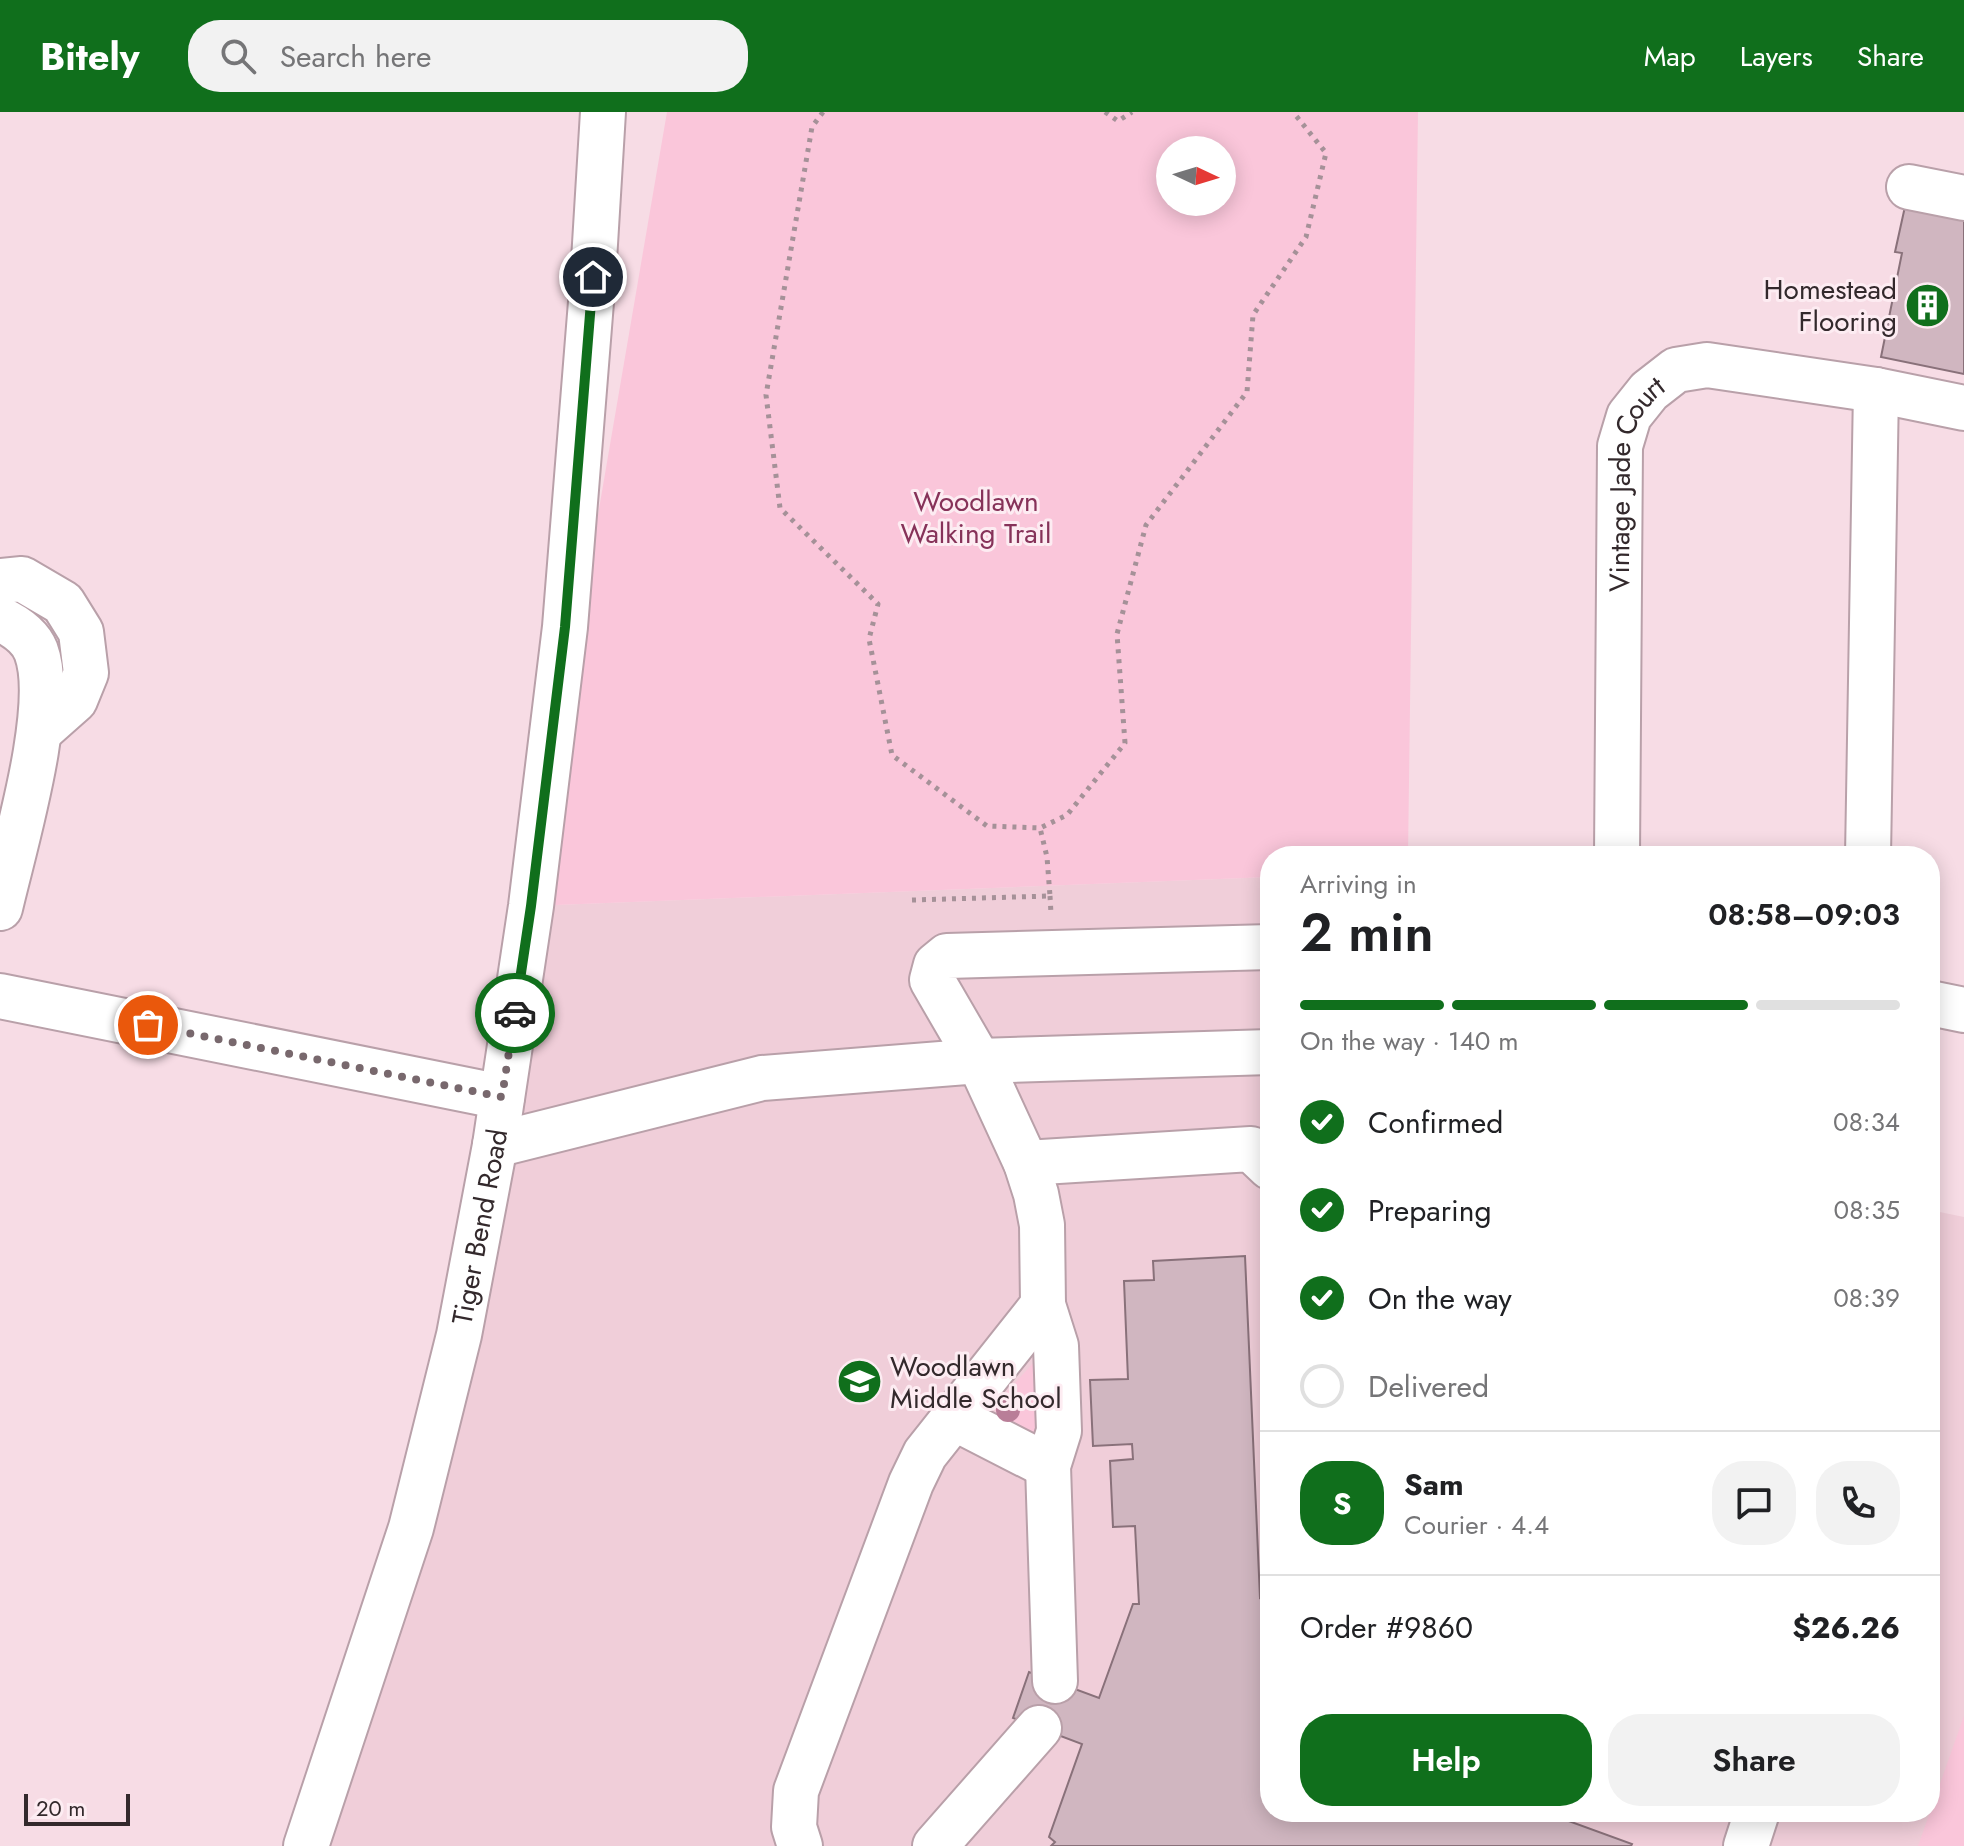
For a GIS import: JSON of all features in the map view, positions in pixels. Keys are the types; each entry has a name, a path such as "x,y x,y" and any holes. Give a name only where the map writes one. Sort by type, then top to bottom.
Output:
{"street":[{"name":"Tiger Bend Road","path":"306,1846 411,1528 459,1335 495,1145 531,906 565,627 603,112"},
{"path":"1909,187 1964,198"},
{"name":"Vintage Jade Court","path":"1617,846 1620,446 1629,416 1649,391 1676,370 1707,365 1876,390 1964,408"},
{"path":"1868,846 1876,390"},
{"path":"0,581 22,579 63,603 81,632 86,673 75,700 40,731"},
{"path":"0,619 16,626 35,648 41,670 40,731 0,908"},
{"path":"1055,1681 1048,1466 1059,1431 1059,1417 1056,1346 1043,1305 1042,1225 1026,1163 979,1061 932,980 936,965 947,956 1260,947"},
{"path":"0,996 502,1097"},
{"path":"1940,1005 1964,1010"},
{"path":"495,1145 762,1078 979,1061 1260,1052"},
{"path":"1026,1163 1260,1148"},
{"path":"800,1846 794,1827 796,1791 911,1483 925,1454 1043,1305"},
{"path":"954,1418 1048,1466"},
{"path":"935,1846 1039,1728"},
{"path":"1746,1846 1754,1822"}],"path":[{"path":"823,112 812,127 766,395 780,508 878,604 869,639 892,755 987,826 1040,828 1067,815 1125,743 1117,634 1146,525 1247,392 1253,315 1306,237 1326,153 1293,112"},
{"path":"1105,112 1118,121 1132,112"},
{"path":"912,900 1050,896 1047,857 1040,828"}],"shaded area":[{"name":"Woodlawn Middle School","path":"1260,877 1260,1822 1940,1822 1940,1212 1964,1217 1964,1846 306,1846 380,1627 531,906"}],"green space":[{"name":"Woodlawn Walking Trail","path":"667,112 1418,112 1408,846 1260,846 1260,877 531,906"},
{"path":"1035,1361 1039,1438 997,1419 995,1409"},
{"path":"1964,1716 1964,1846 1918,1846 1926,1822 1940,1822 1940,1784"}],"building":[{"name":"Homestead Flooring","path":"1906,202 1964,214 1964,374 1881,357 1902,253 1895,252"},
{"path":"1245,1256 1260,1598 1260,1822 1572,1822 1631,1846 1051,1846 1055,1842 1049,1837 1082,1744 1013,1718 1029,1672 1099,1698 1133,1604 1139,1604 1135,1526 1113,1527 1110,1461 1133,1459 1132,1444 1093,1446 1090,1380 1128,1379 1124,1281 1154,1280 1153,1261"}],"way so far":[{"path":"148,1025 502,1097 515,1013"}],"place":[{"name":"Homestead Flooring","path":"1928,305"},
{"name":"Woodlawn Middle School","path":"859,1382"}],"route":[{"path":"515,1013 565,627 593,277"}]}
